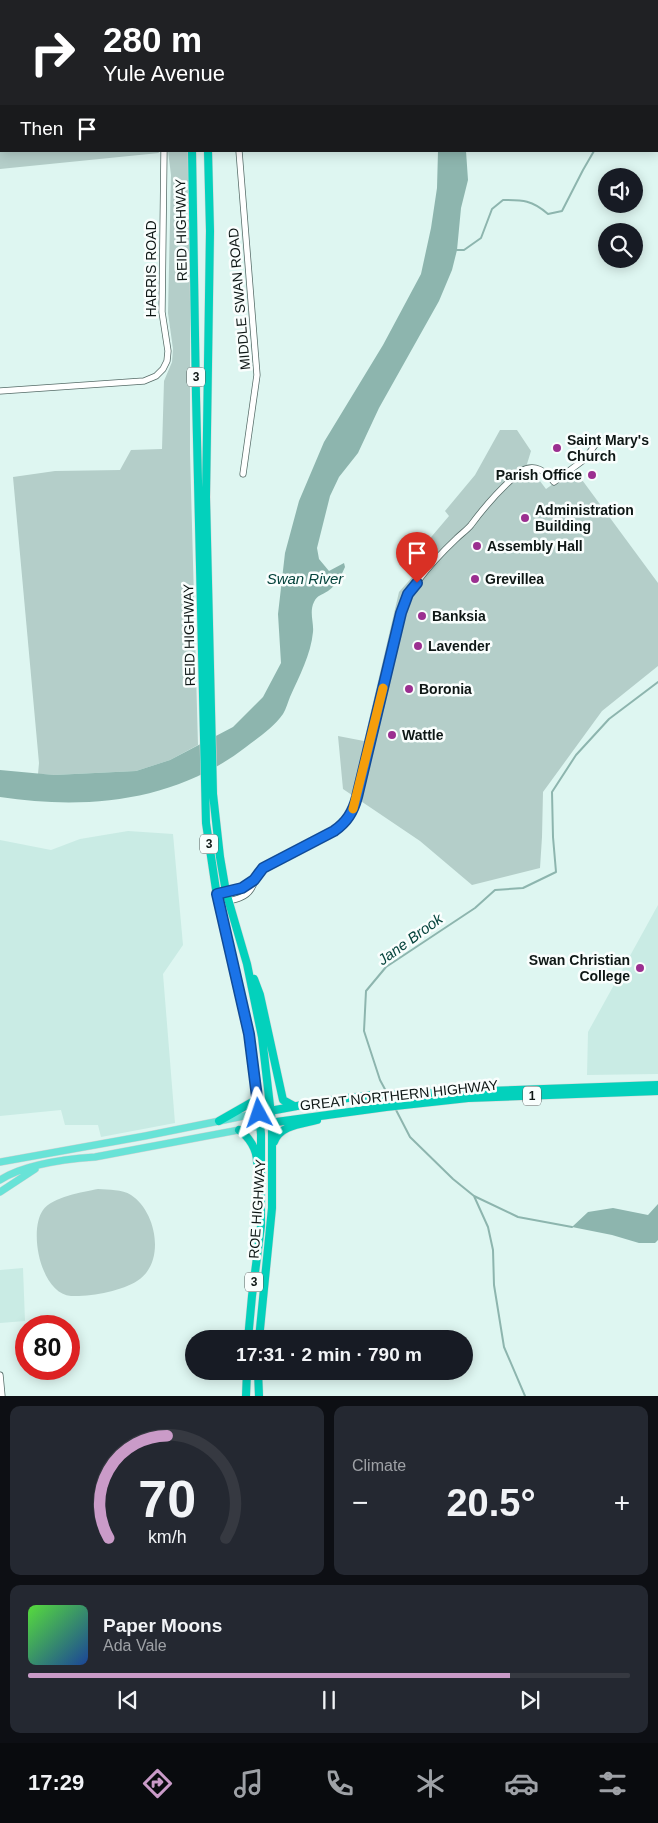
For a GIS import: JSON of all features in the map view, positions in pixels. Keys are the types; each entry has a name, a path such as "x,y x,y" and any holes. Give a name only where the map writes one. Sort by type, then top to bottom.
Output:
{"highway":[{"name":"REID HIGHWAY","path":"192,152 209,781 207,832 217,899 245,1015 259,1113"},
{"name":"REID HIGHWAY","path":"204,602 210,231 208,152"},
{"name":"REID HIGHWAY","path":"209,781 227,896 247,964 262,1037 272,1110"},
{"path":"247,964 260,994 283,1100 294,1106"},
{"name":"GREAT NORTHERN HIGHWAY","path":"259,1113 348,1098 388,1095 658,1085"},
{"name":"GREAT NORTHERN HIGHWAY","path":"260,1126 394,1106 468,1098 658,1091"},
{"path":"219,1121 254,1101 257,1094"},
{"name":"ROE HIGHWAY","path":"260,1330 263,1286 270,1239 273,1172 272,1110"},
{"name":"ROE HIGHWAY","path":"249,1330 261,1226 259,1113"},
{"path":"273,1149 278,1134 288,1128 347,1113"},
{"path":"239,1130 248,1138 257,1156 257,1202 261,1226"},
{"path":"246,1396 247,1380"},
{"path":"258,1380 259,1396"}],"main road":[{"name":"GREAT NORTHERN HIGHWAY","path":"0,1162 259,1113"},
{"name":"GREAT NORTHERN HIGHWAY","path":"0,1180 7,1175 41,1165 260,1126"},
{"path":"150,1135 154,1140 166,1144"},
{"path":"0,1192 41,1165"}],"street":[{"name":"HARRIS ROAD","path":"0,391 144,380 156,376 163,369 167,361 168,351 162,312 164,152"},
{"name":"MIDDLE SWAN ROAD","path":"239,152 258,376 243,474"},
{"path":"227,896 234,900 246,894 263,868 334,831 351,814 357,797 401,613 411,591 455,540 471,525 475,518 521,471 530,467 538,468 554,482 585,459 600,438"},
{"path":"217,899 227,896 254,880"},
{"path":"0,1375 2,1396"}],"shaded area":[{"path":"0,152 159,153 0,169"},
{"path":"168,152 189,152 187,219 190,220 190,453 198,745 170,760 136,771 38,774 39,763 13,477 55,471 120,470 131,450 162,449 164,381 172,362 173,349 168,313 171,175"},
{"path":"500,430 517,430 531,451 527,464 546,489 574,469 658,583 658,666 602,711 543,792 540,868 472,885 420,841 343,789 338,736 364,741 399,592 430,557 421,549 449,516 445,511 475,475"},
{"path":"128,831 173,834 183,945 163,974 175,1123 101,1137 98,1125 65,1125 61,1110 0,1116 0,840 51,850 80,839"},
{"name":"Swan Christian College","path":"658,905 658,1074 587,1075 588,1032"},
{"path":"98,1189 124,1192 140,1203 147,1213 155,1238 152,1262 146,1273 131,1285 123,1288 87,1295 71,1296 61,1293 52,1285 40,1260 37,1246 39,1220 47,1205 60,1198"},
{"path":"23,1268 25,1315 15,1315 15,1322 0,1323 0,1270"}],"water":[{"name":"Swan River","path":"438,152 466,152 468,180 461,208 457,250 452,270 439,301 379,408 358,453 339,477 330,496 317,548 319,559 329,571 344,563 345,567 334,586 318,596 314,602 312,610 313,632 310,649 283,714 261,736 219,765 190,780 160,790 129,798 97,801 32,801 0,797 0,770 54,775 136,771 170,760 233,727 263,697 281,663 278,614 285,553 299,501 324,442 383,345 421,274 437,188"},
{"path":"658,1204 658,1240 655,1243 639,1243 612,1235 572,1227 588,1212 613,1208 648,1215"}],"waterway":[{"name":"Jane Brook","path":"457,250 464,250 481,238 492,209 503,200 527,202 548,214 562,211 593,152"},
{"name":"Jane Brook","path":"387,1093 380,1080 364,1031 366,991 386,967 475,908 495,890 523,888 556,872 552,792 576,755 609,719 658,682"},
{"name":"Jane Brook","path":"395,1108 410,1137 453,1179 474,1196 488,1227 493,1250 494,1285 504,1347 525,1396"},
{"path":"474,1196 518,1217 572,1227"}],"slow traffic":[{"path":"353,809 383,688"}],"place":[{"name":"Saint Mary's Church","path":"557,448"},
{"name":"Parish Office","path":"592,475"},
{"name":"Administration Building","path":"525,518"},
{"name":"Assembly Hall","path":"477,546"},
{"name":"Grevillea","path":"475,579"},
{"name":"Banksia","path":"422,616"},
{"name":"Lavender","path":"418,646"},
{"name":"Boronia","path":"409,689"},
{"name":"Wattle","path":"392,735"},
{"name":"Swan Christian College","path":"640,968"}],"route":[{"path":"259,1113 249,1034 217,894 244,887 254,880 263,868 334,831 351,814 357,797 401,613 408,594 417,583"}]}
